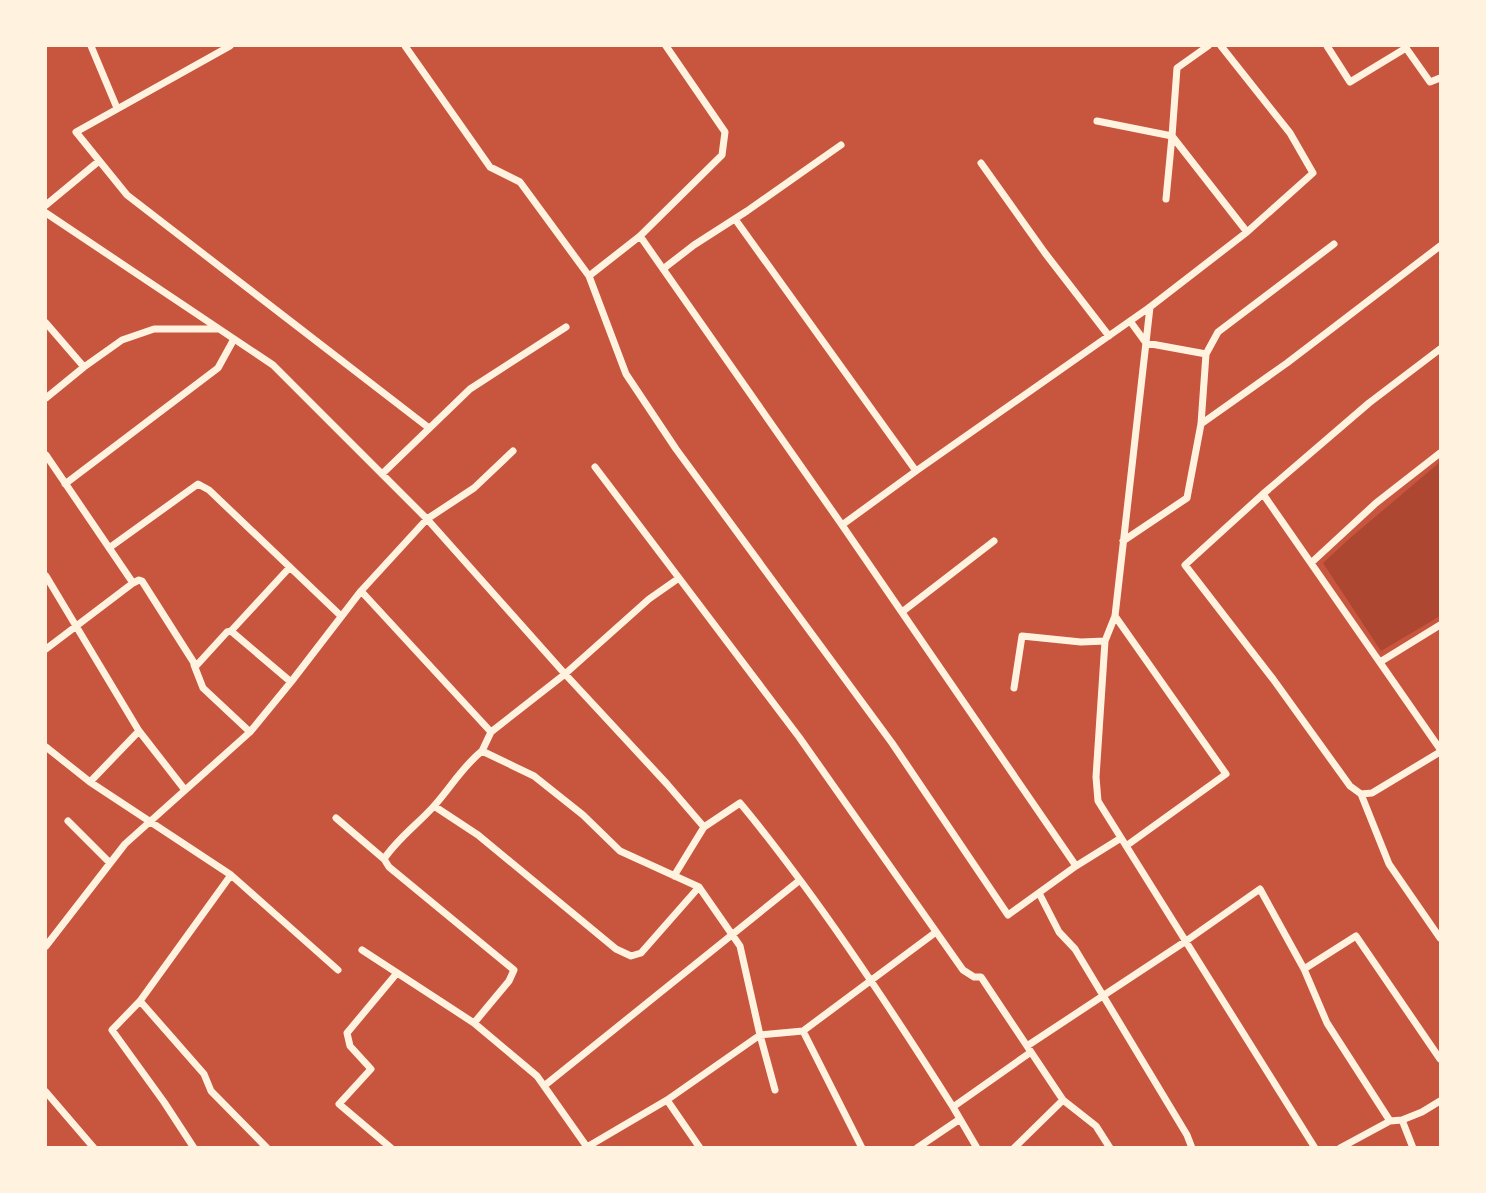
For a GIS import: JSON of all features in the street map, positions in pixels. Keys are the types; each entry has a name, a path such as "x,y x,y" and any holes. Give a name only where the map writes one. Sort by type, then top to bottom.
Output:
{"street":[{"path":"91,46 117,108"},
{"path":"226,46 76,132 127,195 429,428"},
{"path":"405,46 490,167 520,182 589,276 626,374 676,449 892,743 1008,915 1076,866 1121,838"},
{"path":"589,276 640,236 722,155 725,132 666,46"},
{"path":"1166,199 1177,68 1208,46"},
{"path":"842,526 1150,307 1247,232 1313,173 1290,133 1221,46"},
{"path":"1327,46 1350,82 1405,47 1430,82 1440,78"},
{"path":"1097,121 1172,136 1247,232"},
{"path":"663,269 694,244 735,219 841,145"},
{"path":"46,205 99,161"},
{"path":"981,163 1109,336"},
{"path":"46,213 273,365 427,519 704,827"},
{"path":"735,219 916,471"},
{"path":"640,236 1076,866"},
{"path":"1123,541 1187,498 1201,424 1206,354 1218,332 1334,244"},
{"path":"1201,424 1287,363 1440,246"},
{"path":"1150,307 1115,616 1105,642 1096,777 1098,801 1315,1147"},
{"path":"1130,321 1146,343 1206,354"},
{"path":"46,323 84,366"},
{"path":"382,474 470,389 566,327"},
{"path":"46,398 84,366 122,340 154,329 219,329"},
{"path":"65,484 218,368 234,339"},
{"path":"1440,349 1369,403 1185,565 1273,678 1350,786 1361,794 1389,864 1440,938"},
{"path":"46,946 125,844 250,732 361,591 427,519 474,488 513,451"},
{"path":"1311,563 1376,503 1440,453"},
{"path":"46,455 133,583"},
{"path":"595,467 799,737 963,970 974,977 981,977 1063,1100 1096,1126 1110,1147"},
{"path":"109,548 198,484 209,490 341,617"},
{"path":"1263,494 1440,751 1382,788 1361,794"},
{"path":"902,612 994,541"},
{"path":"194,665 198,665 290,567"},
{"path":"46,576 139,731 184,790"},
{"path":"384,859 393,845 434,806 470,761 482,751 491,732 565,674 649,599 679,578"},
{"path":"46,649 133,583 142,581 194,665 203,688 250,732"},
{"path":"361,591 491,732"},
{"path":"1115,616 1226,775 1126,846"},
{"path":"1380,662 1440,625"},
{"path":"231,631 291,682"},
{"path":"1014,688 1022,636 1105,642"},
{"path":"90,782 139,731"},
{"path":"46,747 90,782 231,874 338,970"},
{"path":"482,751 534,776 583,815 620,851 699,887 740,946 775,1090"},
{"path":"674,876 704,827 740,803 830,920 899,1022 977,1147"},
{"path":"434,806 478,835 616,949 631,956 641,953 699,887"},
{"path":"335,818 384,859 389,867 514,970 509,981 474,1023"},
{"path":"68,821 110,863"},
{"path":"194,1147 112,1030 140,1001 231,874"},
{"path":"544,1086 800,880"},
{"path":"953,1107 1102,996 1186,942 1260,888 1304,969 1327,1023 1390,1121"},
{"path":"1039,893 1059,932 1075,949 1192,1147"},
{"path":"362,950 474,1023 537,1076 587,1147 667,1100 761,1035 803,1031 936,932"},
{"path":"1304,969 1356,936 1440,1059"},
{"path":"391,1147 339,1104 371,1069 350,1046 347,1033 397,973"},
{"path":"140,1001 204,1074 211,1090 267,1147"},
{"path":"803,1031 862,1147"},
{"path":"46,1093 94,1147"},
{"path":"667,1100 700,1147"},
{"path":"1014,1147 1063,1100"},
{"path":"1340,1147 1390,1121 1402,1120 1440,1101"},
{"path":"917,1147 960,1119"},
{"path":"1402,1120 1413,1147"}],"shaded area":[{"path":"1440,462 1440,616 1381,651 1323,563"}]}
